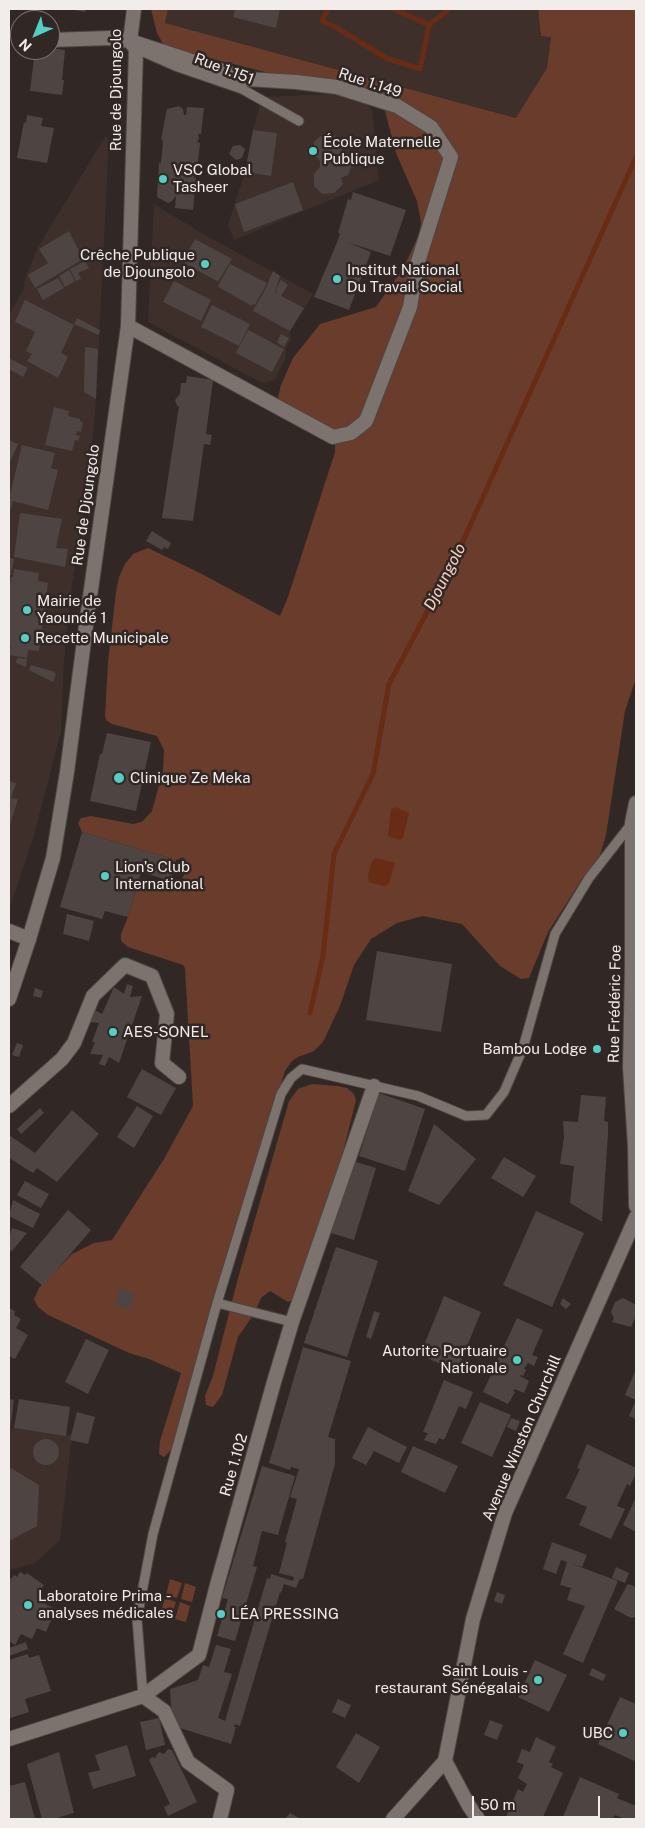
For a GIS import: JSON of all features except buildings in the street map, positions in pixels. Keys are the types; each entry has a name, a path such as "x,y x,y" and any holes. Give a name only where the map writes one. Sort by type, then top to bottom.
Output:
{"street":[{"name":"Rue de Djoungolo","path":"9,999 30,938 53,858 128,326 134,9"},
{"path":"60,40 110,38 133,45"},
{"name":"Rue 1.149","path":"128,326 333,437 352,433 366,421 410,307 417,266 451,158 431,127 397,106 337,88 296,82 247,79 133,45"},
{"name":"Rue Frédéric Foe","path":"636,804 632,823 630,1067 635,1147 636,1206"},
{"path":"9,931 30,938"},
{"path":"9,1106 62,1059 74,1043 93,996 125,965 152,976 167,1014 162,1063 179,1077"},
{"name":"Rue 1.102","path":"9,1739 143,1696 199,1655 292,1322 374,1086"},
{"name":"Avenue Winston Churchill","path":"445,1761 473,1619 505,1513 636,1217"},
{"path":"143,1696 164,1711 188,1762 227,1790 220,1819"},
{"path":"393,1819 445,1761 478,1819"}],"lane":[{"name":"Rue 1.151","path":"133,45 175,66 242,89 299,121"},
{"path":"143,1696 137,1619 153,1534 217,1303 281,1094 291,1078 302,1070 418,1096 466,1116 486,1115 492,1110 504,1092 523,1048 555,934 589,878 632,823"},
{"path":"217,1303 292,1322"}],"shaded area":[{"path":"151,9 168,9 165,23 516,118 547,68 551,37 541,36 538,9 636,9 636,678 625,711 606,835 600,855 548,932 529,978 521,979 500,966 462,924 423,916 397,923 371,939 354,965 340,1006 323,1042 314,1051 292,1061 285,1071 174,1447 164,1457 159,1454 160,1441 181,1373 149,1359 129,1353 48,1315 38,1307 34,1299 39,1288 72,1254 94,1243 112,1240 164,1159 193,1106 185,968 183,965 128,947 121,941 121,934 136,890 152,880 161,882 181,881 186,871 183,857 176,860 82,832 78,823 81,818 91,816 133,824 142,822 152,811 163,771 164,750 157,736 112,724 106,720 105,716 108,662 119,577 125,564 133,554 148,548 198,572 280,616 288,597 335,452 335,445 280,405 278,397 281,385 293,358 320,324 376,307 404,267 420,232 421,222 417,201 396,153 382,100 364,87 265,72 170,51 163,44 157,33"},
{"path":"168,9 538,9 541,36 551,37 547,68 517,118 165,23"},
{"name":"École Maternelle Publique","path":"353,93 372,109 379,180 234,240 228,225 245,172 262,97"},
{"path":"105,137 109,139 96,399 90,470 72,585 64,660 61,732 34,835 9,910 9,314 24,289 25,279 38,247"},
{"name":"Crêche Publique de Djoungolo","path":"154,204 203,234 313,294 290,331 291,339 286,348 286,357 275,380 262,383 148,322"},
{"path":"395,807 409,813 403,838 399,840 388,836 391,809"},
{"path":"375,858 395,863 387,885 383,886 369,882 368,875 372,861"},
{"path":"312,1084 347,1088 354,1094 356,1100 341,1160 326,1202 321,1229 294,1299 288,1302 270,1291 261,1298 254,1314 238,1337 222,1395 213,1407 206,1405 205,1396 213,1376 238,1278 289,1101 298,1089"},
{"path":"9,1428 72,1435 60,1540 35,1563 9,1570"},
{"path":"170,1579 182,1583 177,1598 166,1595"},
{"path":"185,1583 196,1587 192,1602 181,1599"},
{"path":"165,1598 176,1602 171,1618 160,1614"},
{"path":"180,1602 190,1606 186,1622 175,1619"}],"waterway":[{"path":"328,9 322,21 334,26 386,58 420,69 429,25 449,9"},
{"path":"394,9 429,25"},
{"name":"Djoungolo","path":"310,1013 323,956 334,854 373,774 389,684 455,559 636,157"}],"place":[{"name":"École Maternelle Publique","path":"313,151"},
{"name":"VSC Global Tasheer","path":"163,179"},
{"name":"Crêche Publique de Djoungolo","path":"205,264"},
{"name":"Institut National Du Travail Social","path":"337,279"},
{"name":"Mairie de Yaoundé 1","path":"27,610"},
{"name":"Recette Municipale","path":"25,638"},
{"name":"Clinique Ze Meka","path":"119,778"},
{"name":"Lion's Club International","path":"105,876"},
{"name":"AES-SONEL","path":"113,1032"},
{"name":"Bambou Lodge","path":"597,1049"},
{"name":"Autorite Portuaire Nationale","path":"517,1360"},
{"name":"Laboratoire Prima - analyses médicales","path":"28,1605"},
{"name":"LÉA PRESSING","path":"221,1614"},
{"name":"Saint Louis - restaurant Sénégalais","path":"538,1680"},
{"name":"UBC","path":"623,1733"}]}
